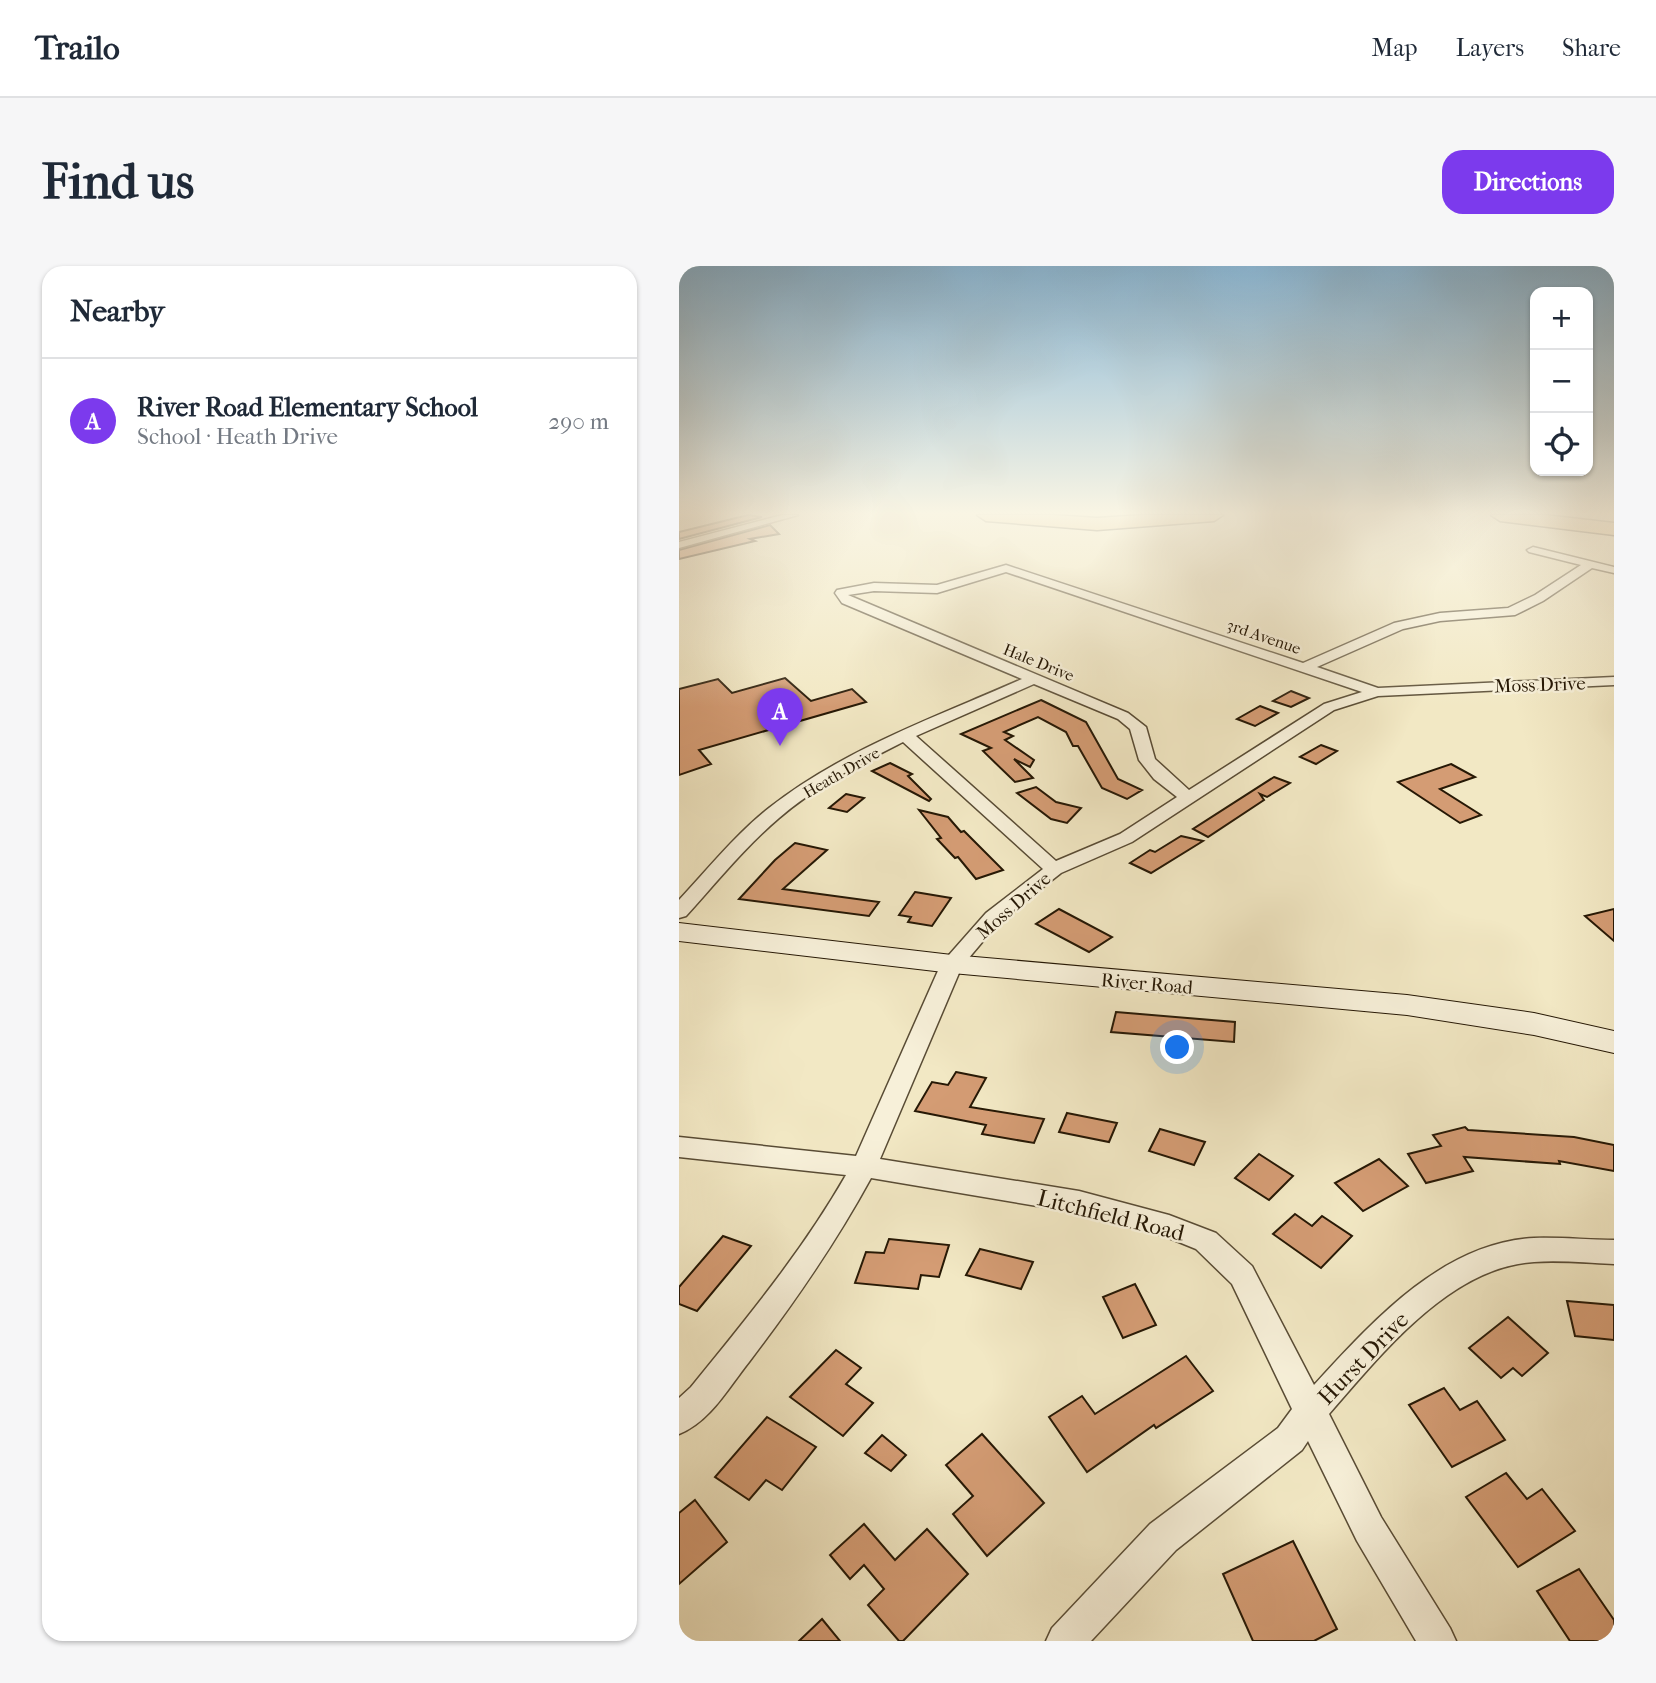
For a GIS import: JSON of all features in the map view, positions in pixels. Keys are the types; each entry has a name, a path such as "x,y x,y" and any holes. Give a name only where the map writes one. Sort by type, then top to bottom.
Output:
{"main road":[{"name":"River Road","path":"679,932 952,964 1407,1004 1534,1024 1614,1042"}],"street":[{"name":"3rd Avenue","path":"843,595 841,593 861,586 927,590 971,579"},
{"name":"3rd Avenue","path":"1038,579 1377,692"},
{"path":"1303,668 1353,643 1399,626 1440,617 1511,612 1568,579"},
{"name":"Hale Drive","path":"843,595 846,600 914,630 1123,716 1138,727 1138,743 1148,765 1187,797"},
{"name":"Heath Drive","path":"679,912 774,813 821,780 1035,678"},
{"name":"Moss Drive","path":"679,1419 702,1398 788,1288 833,1222 864,1167 952,964 993,918 1054,869 1126,838 1329,707 1377,692 1614,681"},
{"path":"907,737 1054,869"},
{"name":"Litchfield Road","path":"679,1147 864,1167 1079,1202 1169,1226 1206,1241 1242,1275 1369,1530 1437,1641"},
{"name":"Hurst Drive","path":"1065,1641 1163,1537 1290,1439 1309,1413 1384,1330 1431,1292 1477,1263 1532,1250 1614,1252"}],"building":[{"path":"785,678 811,701 852,689 866,702 699,750 711,764 679,775 679,689 718,679 732,693"},
{"path":"1291,691 1309,698 1291,707 1273,701"},
{"path":"1041,700 1086,722 1118,779 1142,790 1127,799 1102,788 1078,746 1073,746 1066,732 1038,717 1004,732 1013,736 1005,740 1034,760 1030,767 1014,759 1033,778 1015,782 983,751 991,748 961,734"},
{"path":"1260,706 1278,713 1255,726 1237,719"},
{"path":"1321,745 1337,751 1316,764 1300,757"},
{"path":"890,763 912,774 908,776 931,799 929,801 872,771"},
{"path":"1451,764 1475,777 1440,789 1481,815 1460,823 1398,782"},
{"path":"1274,777 1290,783 1267,797 1260,794 1264,800 1208,837 1193,829"},
{"path":"1036,787 1056,802 1081,808 1067,823 1051,819 1017,793"},
{"path":"846,794 864,798 847,812 829,808"},
{"path":"919,810 948,817 1003,870 976,879 958,857 955,858 937,839 941,838"},
{"path":"1181,836 1203,841 1151,873 1130,863 1150,850 1155,852"},
{"path":"795,843 827,850 783,889 879,902 869,916 739,899 775,860"},
{"path":"915,892 951,898 932,926 908,922 911,917 899,915"},
{"path":"1059,909 1112,937 1089,952 1036,924"},
{"path":"1614,909 1614,941 1585,916"},
{"path":"1116,1012 1235,1022 1234,1042 1111,1032"},
{"path":"956,1072 986,1078 970,1107 1044,1119 1034,1143 982,1134 986,1125 915,1111 932,1082 948,1085"},
{"path":"1067,1113 1117,1123 1109,1142 1059,1132"},
{"path":"1465,1127 1468,1130 1574,1137 1614,1145 1614,1171 1559,1161 1560,1164 1464,1157 1473,1171 1426,1183 1408,1154 1441,1146 1433,1135"},
{"path":"1160,1129 1205,1142 1194,1165 1149,1151"},
{"path":"1259,1154 1293,1176 1269,1200 1235,1178"},
{"path":"1379,1159 1408,1186 1363,1211 1335,1183"},
{"path":"1295,1214 1312,1226 1322,1216 1352,1236 1321,1268 1273,1234"},
{"path":"723,1236 751,1246 697,1311 679,1304 679,1287"},
{"path":"889,1239 949,1245 939,1277 921,1275 918,1289 855,1283 866,1252 884,1253"},
{"path":"980,1249 1033,1262 1021,1289 966,1275"},
{"path":"1135,1284 1156,1325 1123,1338 1103,1297"},
{"path":"1567,1301 1614,1305 1614,1340 1575,1336"},
{"path":"1508,1317 1548,1353 1522,1376 1513,1368 1501,1378 1469,1348"},
{"path":"836,1350 861,1368 846,1384 873,1403 843,1436 790,1397"},
{"path":"1186,1356 1213,1391 1156,1428 1154,1425 1087,1472 1049,1417 1082,1396 1095,1414"},
{"path":"1444,1388 1460,1410 1477,1401 1505,1440 1452,1467 1409,1405"},
{"path":"767,1417 816,1447 782,1490 766,1480 749,1500 715,1477"},
{"path":"982,1434 1044,1503 987,1556 953,1514 973,1496 946,1465"},
{"path":"882,1435 906,1455 891,1471 865,1453"},
{"path":"1506,1473 1527,1499 1542,1489 1575,1531 1518,1567 1466,1497"},
{"path":"695,1500 727,1542 679,1584 679,1513"},
{"path":"864,1524 895,1560 927,1529 968,1574 903,1641 899,1641 868,1605 884,1589 864,1565 850,1579 830,1555"},
{"path":"1293,1541 1337,1629 1314,1641 1253,1641 1223,1574"},
{"path":"1579,1569 1614,1620 1614,1641 1570,1641 1537,1591"},
{"path":"822,1619 840,1641 799,1641"}],"place":[{"name":"River Road Elementary School","path":"780,746"}]}
